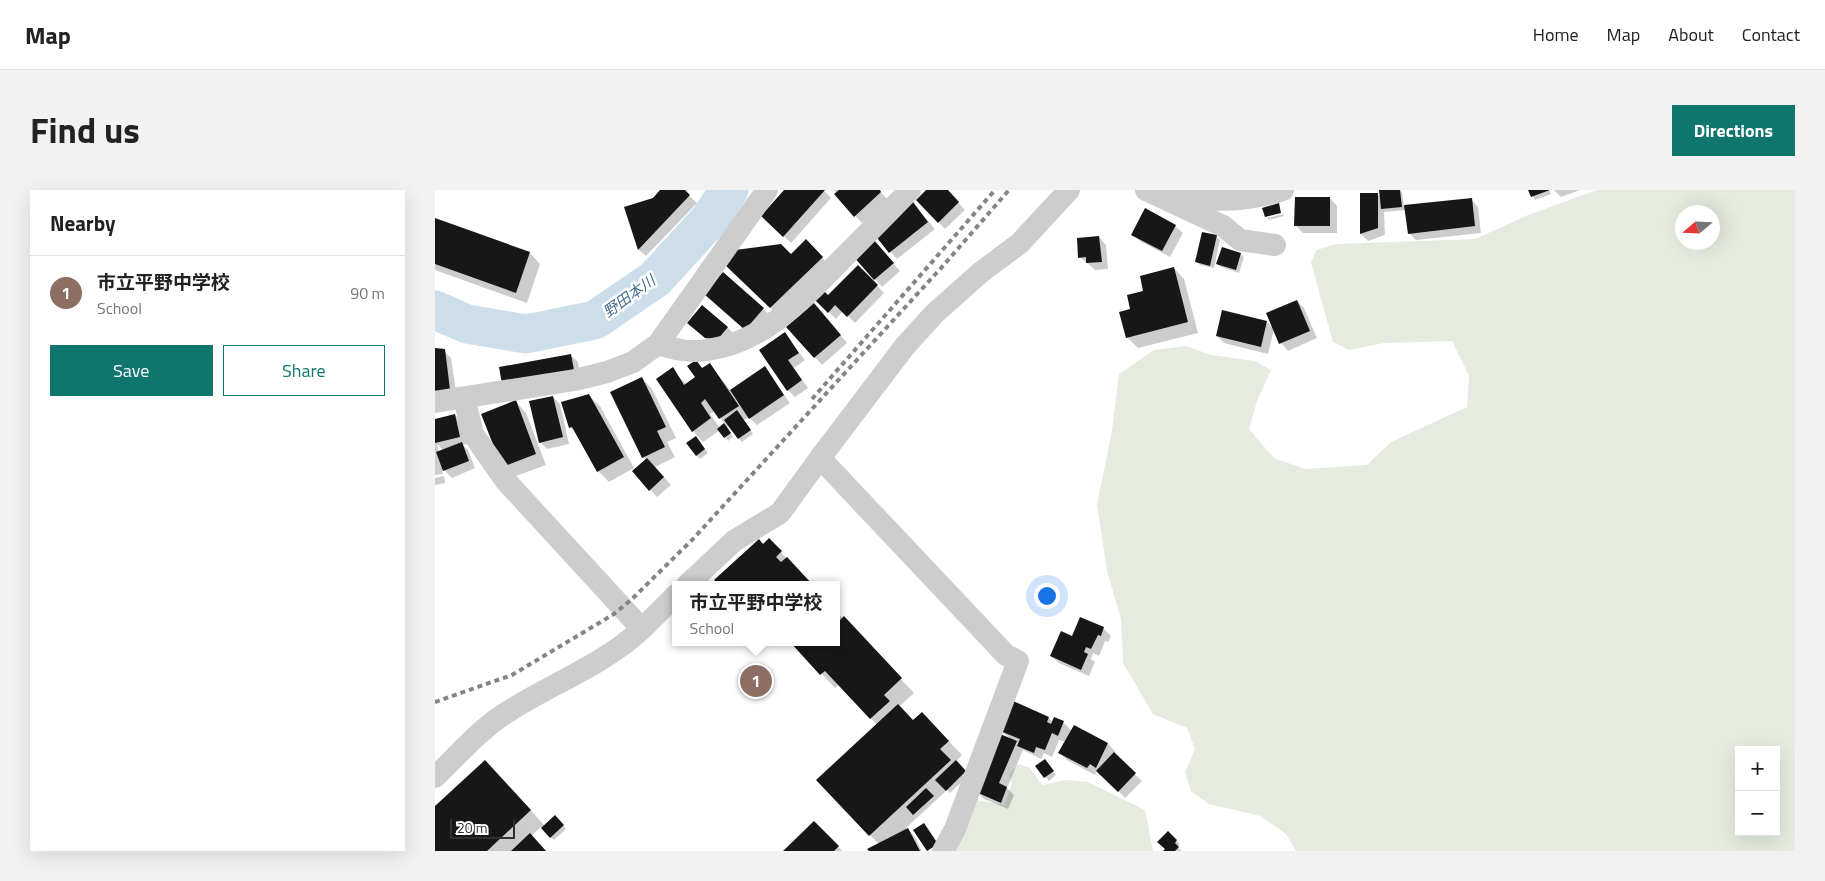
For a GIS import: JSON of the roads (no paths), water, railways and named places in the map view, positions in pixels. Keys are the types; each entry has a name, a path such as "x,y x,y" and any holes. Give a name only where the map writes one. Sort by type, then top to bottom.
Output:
{"street":[{"path":"435,402 575,380 607,372 633,362 658,344 767,190"},
{"path":"658,344 680,351 707,350 739,341 769,325 796,306 910,190"},
{"path":"691,581 734,541 780,513 905,346 934,314 980,273 1019,243 1069,190"},
{"path":"1146,190 1178,207 1223,226 1240,240 1275,245"},
{"path":"1166,190 1221,201 1254,199 1283,190"},
{"path":"464,398 473,434 505,480 642,629"},
{"path":"820,458 1006,655 1018,661 955,829 943,851"},
{"path":"435,777 490,725 509,711 624,645 672,599"}],"waterway":[{"name":"野田本川","path":"435,310 467,324 526,334 595,320 655,279 710,219 729,190"}],"railway":[{"path":"812,399 995,190"},
{"path":"435,702 512,675 614,614 632,599 692,540 942,267 1009,190"}],"place":[{"name":"市立平野中学校","path":"756,681"}]}
